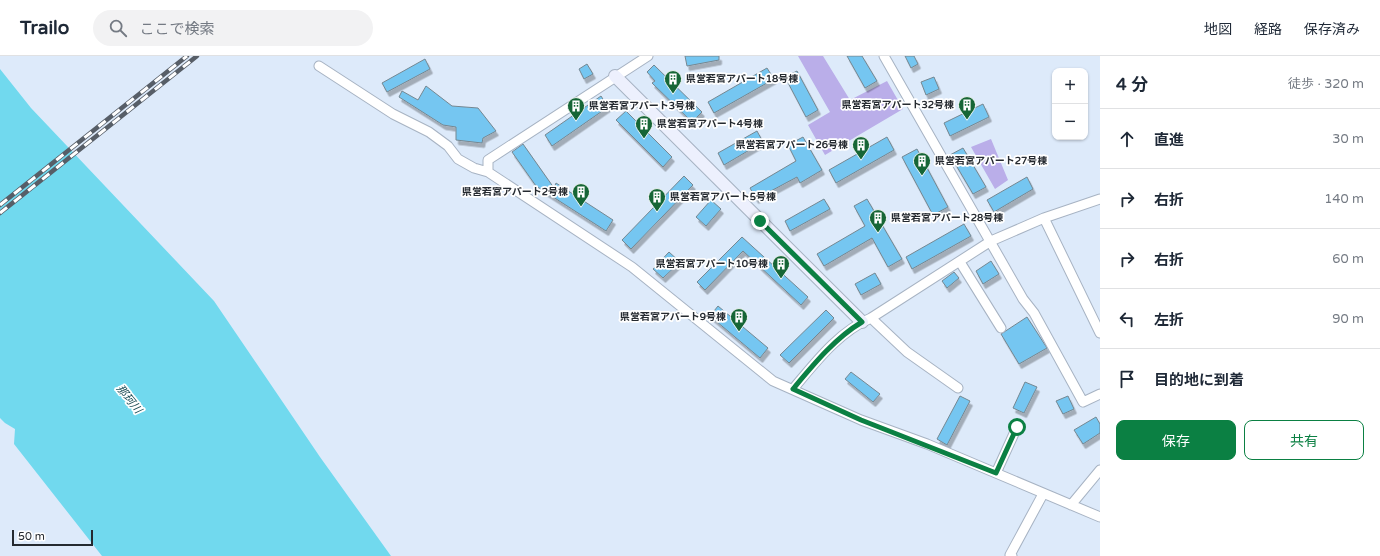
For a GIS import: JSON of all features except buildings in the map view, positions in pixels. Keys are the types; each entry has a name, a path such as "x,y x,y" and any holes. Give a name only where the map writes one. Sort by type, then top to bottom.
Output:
{"street":[{"path":"488,172 488,160 615,76 648,56"},
{"path":"886,57 1023,300 1034,313 1083,402 1100,394"},
{"path":"319,66 393,114 429,132 448,146 458,159 474,168 488,172 632,267 773,381 861,420 996,473 1100,517"},
{"path":"615,76 867,320 906,352 958,388"},
{"path":"793,389 824,354 852,328 960,262 991,241 1044,218 1100,199"},
{"path":"1044,218 1100,333"},
{"path":"960,262 1001,328"},
{"path":"996,473 1017,427"},
{"path":"1071,505 1100,470"},
{"path":"1012,556 1010,555 1044,494"}],"shaded area":[{"path":"798,56 823,56 850,100 887,81 903,109 825,155 808,125 830,112"},
{"path":"991,139 1008,180 995,189 971,147"}],"water":[{"name":"那珂川","path":"0,69 31,108 214,301 320,457 391,556 102,556 14,444 15,429 0,418"}],"railway":[{"path":"0,205 187,56"},
{"path":"0,213 197,56"}],"place":[{"name":"県営若宮アパート18号棟","path":"673,94"},
{"name":"県営若宮アパート32号棟","path":"967,120"},
{"name":"県営若宮アパート3号棟","path":"576,121"},
{"name":"県営若宮アパート4号棟","path":"644,139"},
{"name":"県営若宮アパート26号棟","path":"861,160"},
{"name":"県営若宮アパート27号棟","path":"922,176"},
{"name":"県営若宮アパート2号棟","path":"581,207"},
{"name":"県営若宮アパート5号棟","path":"657,212"},
{"name":"県営若宮アパート28号棟","path":"878,233"},
{"name":"県営若宮アパート10号棟","path":"781,279"},
{"name":"県営若宮アパート9号棟","path":"739,332"}],"route":[{"path":"760,221 862,322 852,328 824,354 793,389 861,420 927,444 996,473 1017,427"}]}
